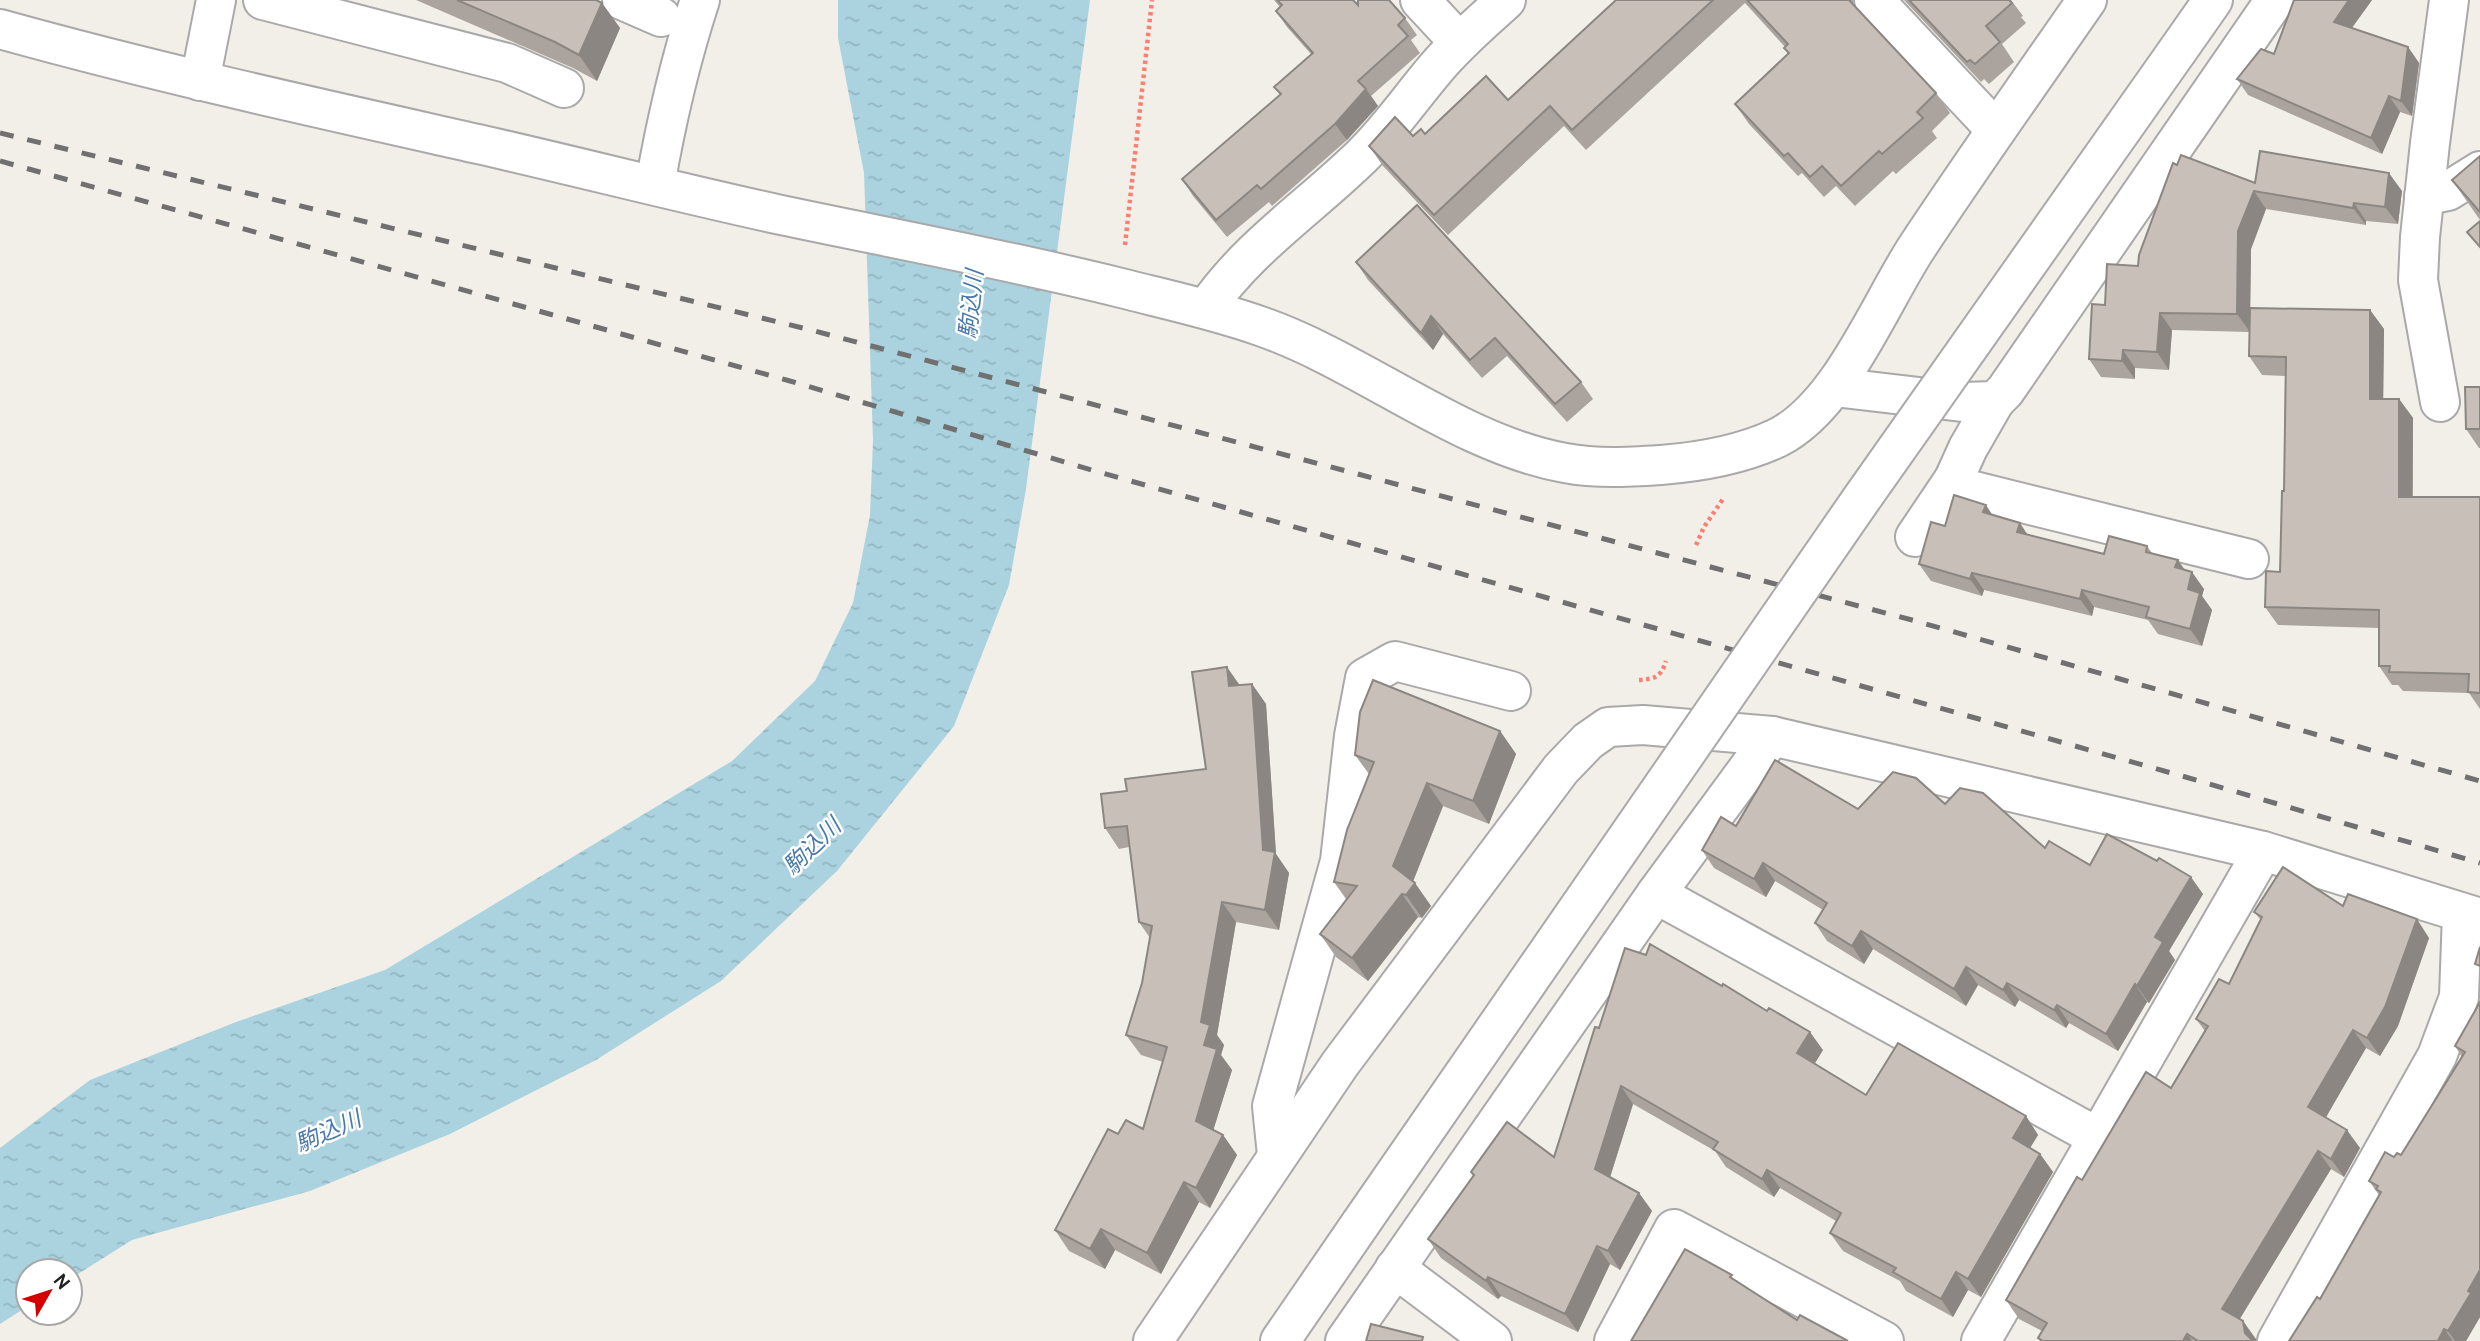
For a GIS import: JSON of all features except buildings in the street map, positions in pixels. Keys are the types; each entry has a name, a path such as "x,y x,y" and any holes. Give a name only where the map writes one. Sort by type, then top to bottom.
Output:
{"street":[{"path":"200,81 216,0"},
{"path":"263,0 507,62 564,88"},
{"path":"622,0 661,17"},
{"path":"655,185 666,121 700,0"},
{"path":"1420,0 1459,42"},
{"path":"1206,309 1221,287 1249,257 1388,130 1459,42 1506,0"},
{"path":"1874,0 1996,130"},
{"path":"0,29 103,58 200,81 761,211 1104,284 1206,309 1266,327 1520,451 1560,463 1592,467 1681,463 1752,447 1796,428 1834,387 1913,254 2087,0"},
{"path":"1280,1341 1868,490 2213,0"},
{"path":"1915,537 1954,479 1968,447 1995,401 2005,391 2275,0"},
{"path":"2440,402 2418,279 2424,196 2449,0"},
{"path":"2424,196 2448,191 2480,171"},
{"path":"1834,387 1937,400 1995,401"},
{"path":"1954,479 1970,490 2249,559"},
{"path":"1278,1155 1272,1106 1340,861 1354,736 1365,678 1395,661 1511,691"},
{"path":"1153,1341 1340,1064 1561,769 1588,741 1608,727 1643,725 1772,736 2263,851 2471,915 2459,997 2437,1056 2277,1341"},
{"path":"1345,1341 1656,894 1772,736"},
{"path":"1981,1341 2263,851"},
{"path":"1656,894 2097,1137"},
{"path":"1614,1341 1674,1229 1884,1341"},
{"path":"1395,1268 1492,1341"}],"path":[{"path":"1104,284 1152,0"},
{"path":"1696,545 1704,527 1729,490"},
{"path":"1632,681 1656,678 1663,673 1666,662"}],"water":[{"name":"駒込川","path":"838,0 1090,0 1026,489 1009,585 954,726 837,871 721,981 596,1060 450,1134 310,1191 132,1240 84,1270 84,1257 14,1257 14,1315 0,1324 0,1148 90,1080 236,1022 385,970 732,761 815,681 853,603 870,515 873,441 864,173 838,38"}],"railway":[{"path":"0,133 807,329 1912,620 2480,781"},
{"path":"0,161 790,381 1095,471 2182,776 2480,863"}]}
